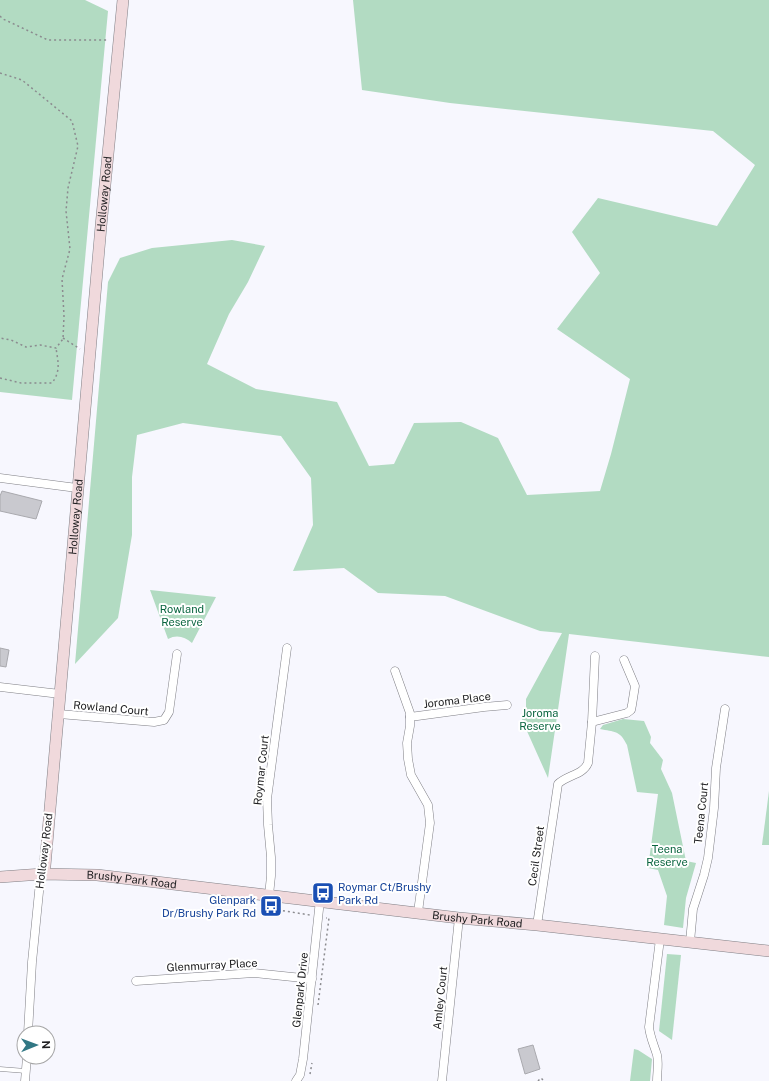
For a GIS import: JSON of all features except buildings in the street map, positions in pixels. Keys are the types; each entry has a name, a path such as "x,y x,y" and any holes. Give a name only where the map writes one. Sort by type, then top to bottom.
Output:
{"main road":[{"name":"Holloway Road","path":"42,874 45,866 101,218 123,0"},
{"name":"Brushy Park Road","path":"0,877 42,874 97,875 320,900 459,918 660,938 769,951"}],"street":[{"path":"0,478 77,488"},
{"name":"Roymar Court","path":"269,894 271,857 267,799 287,648"},
{"name":"Rowland Court","path":"59,714 154,722 164,720 169,712 177,654"},
{"path":"595,656 592,722 628,713 631,710 635,686 624,660"},
{"name":"Joroma Place","path":"395,671 410,713 410,726 407,743 411,775 428,806 430,823 418,912"},
{"path":"0,687 60,694"},
{"name":"Joroma Place","path":"410,717 507,705"},
{"name":"Teena Court","path":"690,942 693,909 708,858 714,808 716,768 725,709"},
{"name":"Cecil Street","path":"537,925 558,784 562,780 586,768 588,763 592,722"},
{"name":"Holloway Road","path":"28,1025 32,962 42,874"},
{"name":"Glenpark Drive","path":"296,1081 300,1075 303,1059 320,900"},
{"name":"Amley Court","path":"442,1081 459,918"},
{"path":"657,1081 657,1054 650,1036 649,1027 660,938"},
{"name":"Glenmurray Place","path":"136,980 254,973 312,979"},
{"path":"25,1081 26,1065"}],"lane":[{"path":"0,1069 26,1071"}],"path":[{"path":"0,16 3,19 48,40 120,40"},
{"path":"0,73 22,80 72,122 78,146 66,203 70,249 62,279 64,316 63,338 56,348 58,366 57,376 52,383 22,383 0,378"},
{"path":"0,338 11,340 26,347 40,345 56,348"},
{"path":"63,338 89,355"},
{"path":"538,1081 541,1078 544,1081"}],"green space":[{"path":"0,0 85,0 108,11 72,400 0,392"},
{"name":"Joroma Reserve","path":"353,0 769,0 769,657 569,634 548,778 522,720 526,710 526,699 562,633 540,631 445,596 378,593 344,568 293,571 313,525 311,478 281,436 183,423 137,435 132,477 132,535 118,618 75,664 108,282 120,258 152,248 232,240 265,246 248,282 229,314 207,364 256,389 337,402 369,466 394,464 414,423 461,422 498,438 527,495 600,491 630,379 557,329 600,273 572,232 598,198 717,226 755,165 713,131 450,103 362,90"},
{"name":"Rowland Reserve","path":"150,590 216,597 192,643 181,637 171,637 168,639"},
{"name":"Teena Reserve","path":"623,719 644,721 651,737 650,743 663,760 661,769 672,793 686,861 696,863 686,898 683,928 664,925 667,896 658,870 648,868 658,794 637,792 627,745 622,737 616,732 600,729 603,725"},
{"path":"769,791 769,845 762,845"},
{"path":"667,954 681,955 672,1040 659,1031"},
{"path":"634,1049 652,1059 650,1081 630,1081"}],"place":[{"name":"Roymar Ct/Brushy Park Rd","path":"323,893"},
{"name":"Glenpark Dr/Brushy Park Rd","path":"271,906"}]}
